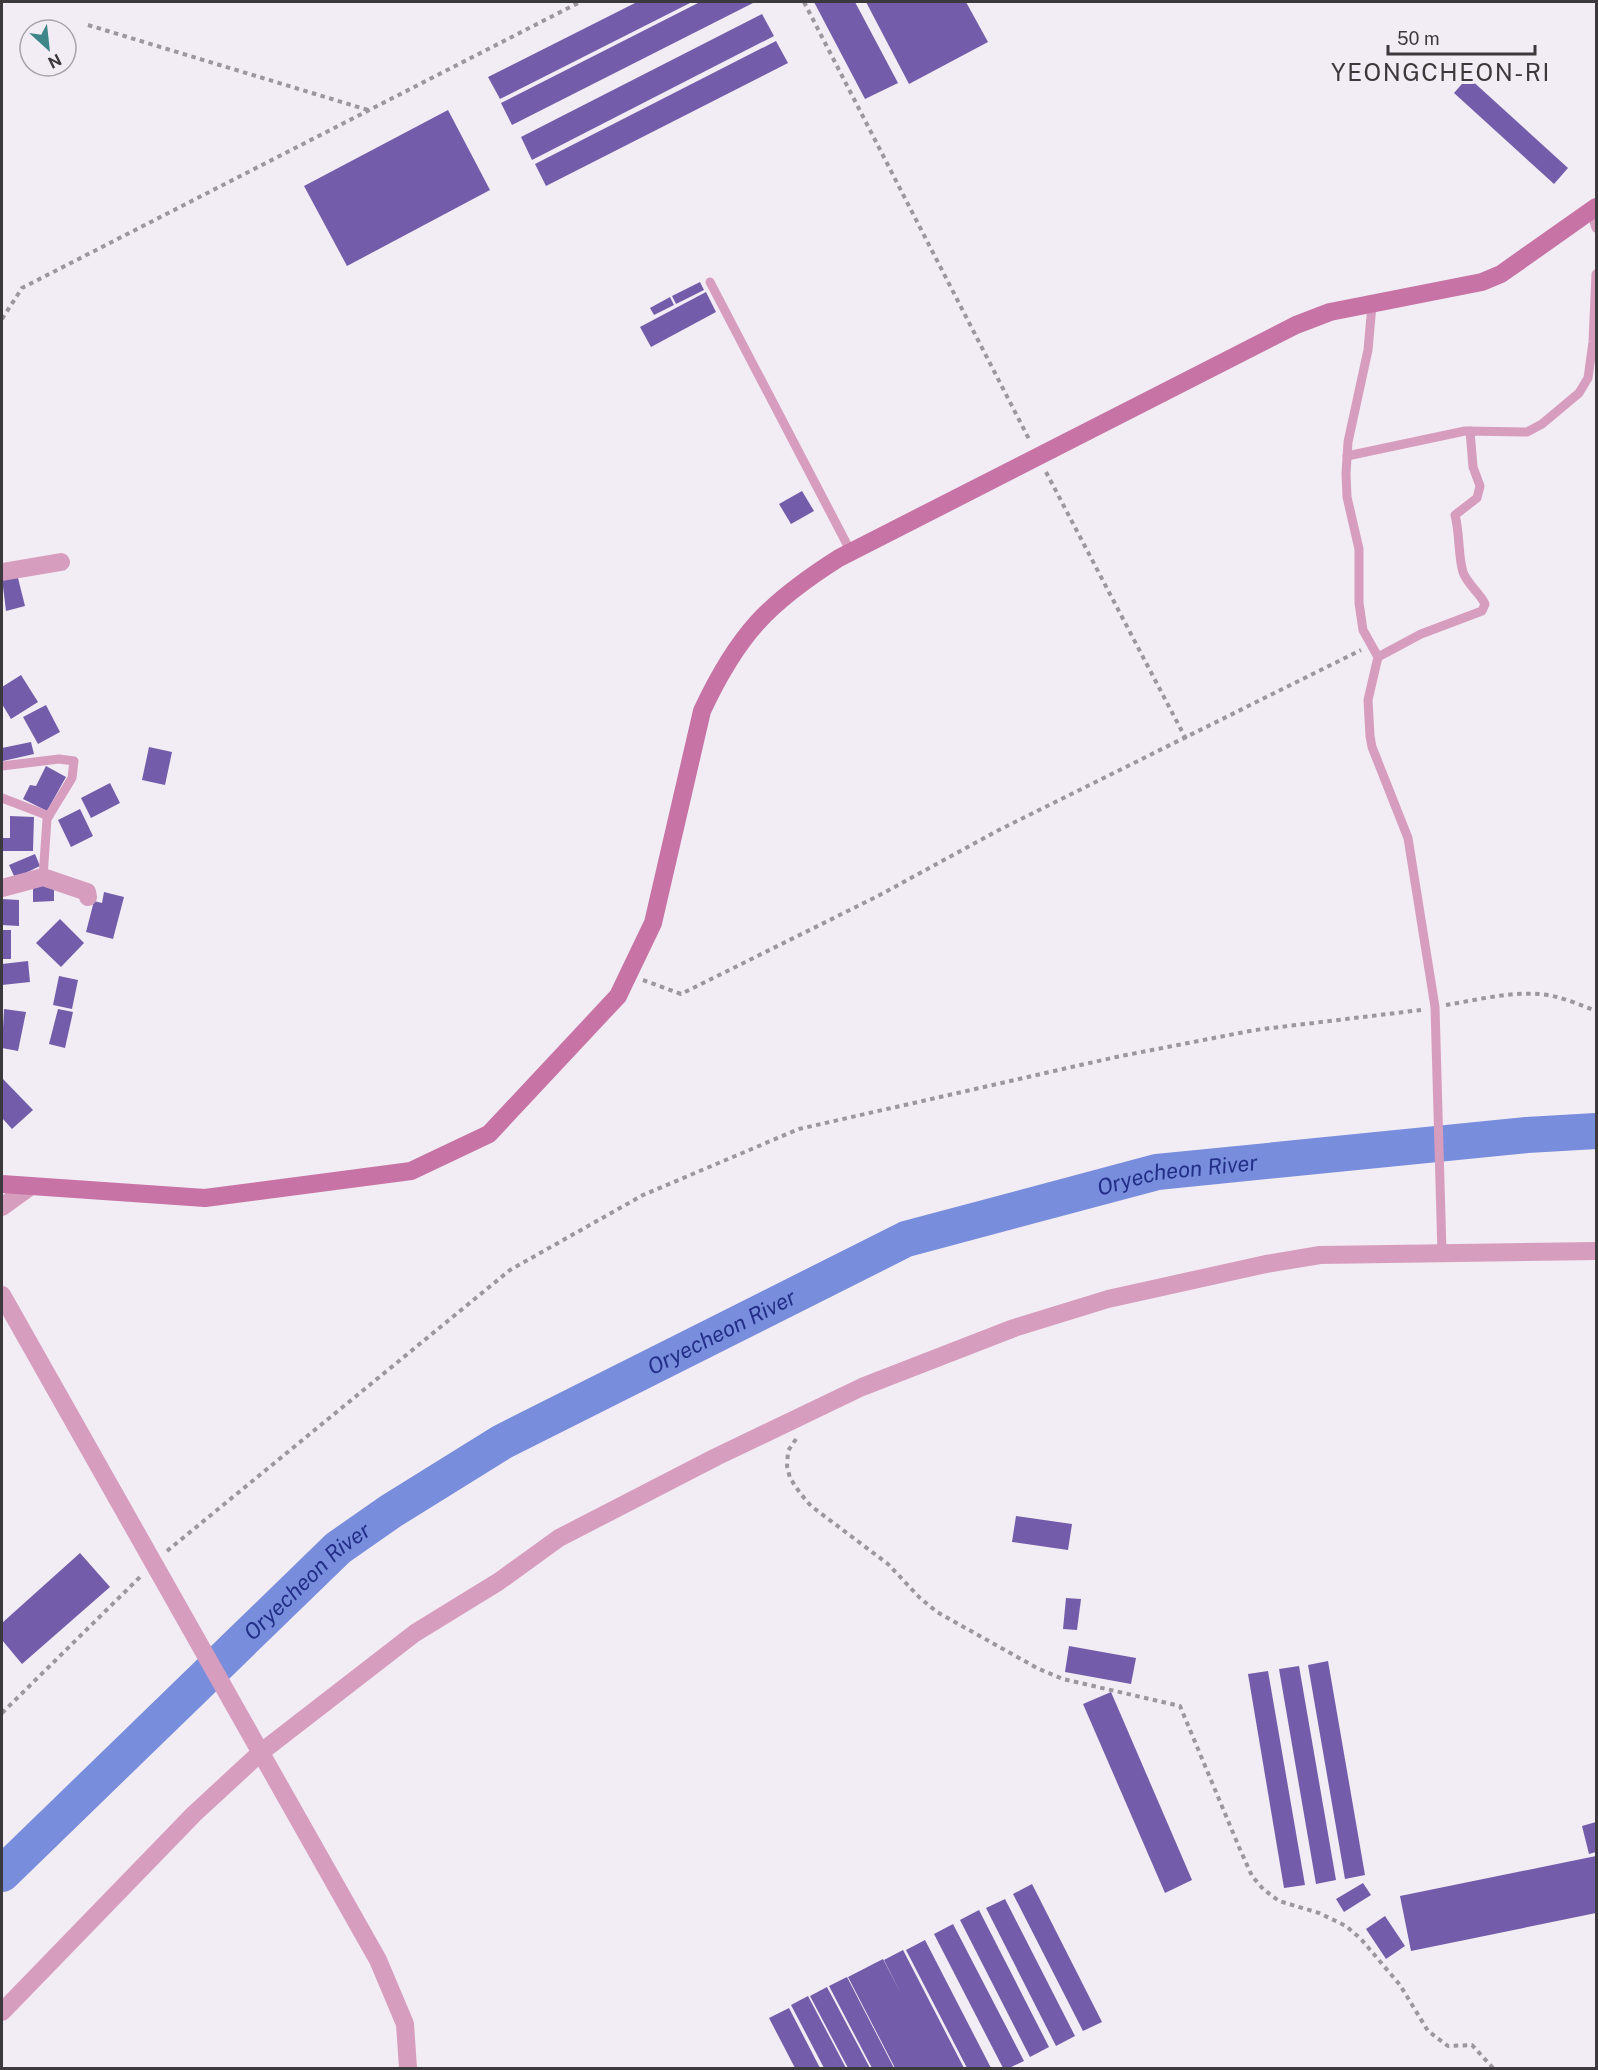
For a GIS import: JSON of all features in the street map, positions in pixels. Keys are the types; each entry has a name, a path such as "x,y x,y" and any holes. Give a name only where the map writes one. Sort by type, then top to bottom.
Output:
{"street":[{"path":"2,1184 206,1198 411,1171 489,1134 618,996 653,923 702,711 714,685 737,647 768,609 796,585 851,552 1296,325 1330,312 1482,282 1501,274 1594,215"},
{"path":"2,572 61,562"},
{"path":"2,888 43,877 87,892 88,897"},
{"path":"2,1175 31,1186"},
{"path":"2,1207 31,1186"},
{"path":"2,2012 194,1814 260,1753 416,1633 498,1582 559,1538 716,1457 862,1387 1014,1328 1108,1299 1266,1264 1320,1255 1596,1251"},
{"path":"2,1294 378,1960 405,2024 408,2068"}],"lane":[{"path":"1347,456 1470,431 1527,432 1563,408 1580,393 1588,378 1593,342 1596,274"},
{"path":"710,282 851,552"},
{"path":"1372,305 1368,350 1348,441 1347,497 1360,566 1359,603 1363,630 1378,657 1368,700 1370,736 1372,747 1408,838 1435,1007 1442,1253"},
{"path":"1378,657 1421,634 1482,611 1485,604 1463,574 1460,536 1455,515 1477,498 1480,486 1473,467 1470,431"},
{"path":"2,766 59,759 74,761 72,778 49,816 43,877"},
{"path":"2,798 49,816"}],"path":[{"path":"2,319 22,288 580,2"},
{"path":"804,2 1186,739"},
{"path":"88,25 368,111"},
{"path":"628,975 681,994 878,896 997,831 1371,645"},
{"path":"2,1713 153,1563 510,1270 654,1191 799,1129 1116,1057 1255,1030 1435,1007 1508,995 1539,994 1569,1000 1596,1011"},
{"path":"798,1436 788,1451 787,1466 790,1478 800,1493 811,1506 888,1564 920,1598 938,1612 1028,1664 1063,1679 1180,1706 1252,1876 1263,1889 1279,1901 1319,1913 1346,1926 1361,1939 1400,1985 1428,2031 1448,2046 1472,2045 1493,2068"}],"building":[{"path":"637,2 692,2 500,99 488,77"},
{"path":"700,2 755,2 512,125 501,103"},
{"path":"814,2 855,2 898,83 865,99"},
{"path":"866,2 966,2 988,42 909,84"},
{"path":"762,14 774,36 532,160 521,137"},
{"path":"776,41 788,63 546,186 535,164"},
{"path":"1468,77 1568,168 1554,184 1454,93"},
{"path":"448,110 490,190 347,266 304,186"},
{"path":"700,282 704,290 676,304 672,296"},
{"path":"706,292 716,312 651,347 640,327"},
{"path":"670,297 674,305 654,315 650,308"},
{"path":"802,491 814,511 791,524 779,504"},
{"path":"17,574 25,606 6,611 2,578"},
{"path":"21,675 38,702 11,719 2,704 2,687"},
{"path":"46,705 60,732 38,744 23,717"},
{"path":"31,742 34,754 3,761 2,748"},
{"path":"149,747 172,752 165,785 142,780"},
{"path":"46,766 66,777 47,811 23,799 30,785 36,786"},
{"path":"110,783 120,803 91,818 81,798"},
{"path":"80,809 93,836 71,847 58,820"},
{"path":"10,816 34,817 33,851 2,851 2,838 10,838"},
{"path":"35,854 40,866 15,878 9,865"},
{"path":"54,884 54,901 33,902 33,885"},
{"path":"104,892 124,897 113,939 86,932 94,901 102,903"},
{"path":"2,899 19,900 19,926 2,925"},
{"path":"60,919 84,943 61,967 36,943"},
{"path":"2,930 11,930 11,959 2,959"},
{"path":"28,961 30,982 2,985 2,964"},
{"path":"59,976 78,980 72,1009 53,1005"},
{"path":"4,1009 26,1012 18,1051 2,1048"},
{"path":"58,1009 73,1012 65,1048 49,1044"},
{"path":"2,1078 33,1110 12,1129 2,1118"},
{"path":"1016,1516 1072,1524 1068,1550 1012,1542"},
{"path":"80,1553 110,1587 22,1664 2,1640 2,1623"},
{"path":"1066,1598 1081,1599 1077,1630 1063,1629"},
{"path":"1069,1646 1136,1658 1131,1684 1065,1672"},
{"path":"1328,1661 1365,1875 1345,1879 1308,1665"},
{"path":"1299,1666 1336,1880 1316,1884 1279,1669"},
{"path":"1268,1671 1305,1885 1284,1888 1248,1674"},
{"path":"1111,1692 1192,1880 1165,1893 1083,1704"},
{"path":"1596,1822 1596,1852 1589,1854 1582,1826"},
{"path":"1596,1856 1596,1913 1411,1951 1400,1896"},
{"path":"1363,1883 1371,1895 1344,1912 1336,1899"},
{"path":"1032,1884 1102,2022 1083,2031 1013,1894"},
{"path":"1005,1899 1075,2036 1056,2046 986,1908"},
{"path":"979,1910 1049,2047 1030,2057 960,1920"},
{"path":"1385,1916 1405,1946 1386,1959 1366,1929"},
{"path":"953,1924 1024,2061 1009,2068 1003,2068 934,1934"},
{"path":"925,1940 991,2068 967,2068 906,1950"},
{"path":"903,1950 964,2068 895,2068 848,1977 883,1959 901,1994 884,1960"},
{"path":"847,1977 894,2068 872,2068 829,1986"},
{"path":"827,1987 870,2068 848,2068 810,1996"},
{"path":"808,1996 846,2068 824,2068 791,2005"},
{"path":"789,2008 820,2068 795,2068 769,2018"}],"waterway":[{"name":"Oryecheon River","path":"2,1874 338,1548 391,1511 502,1442 906,1239 1157,1172 1527,1135 1596,1131"}],"district":[{"name":"YEONGCHEON-RI","path":"1441,73"}]}
